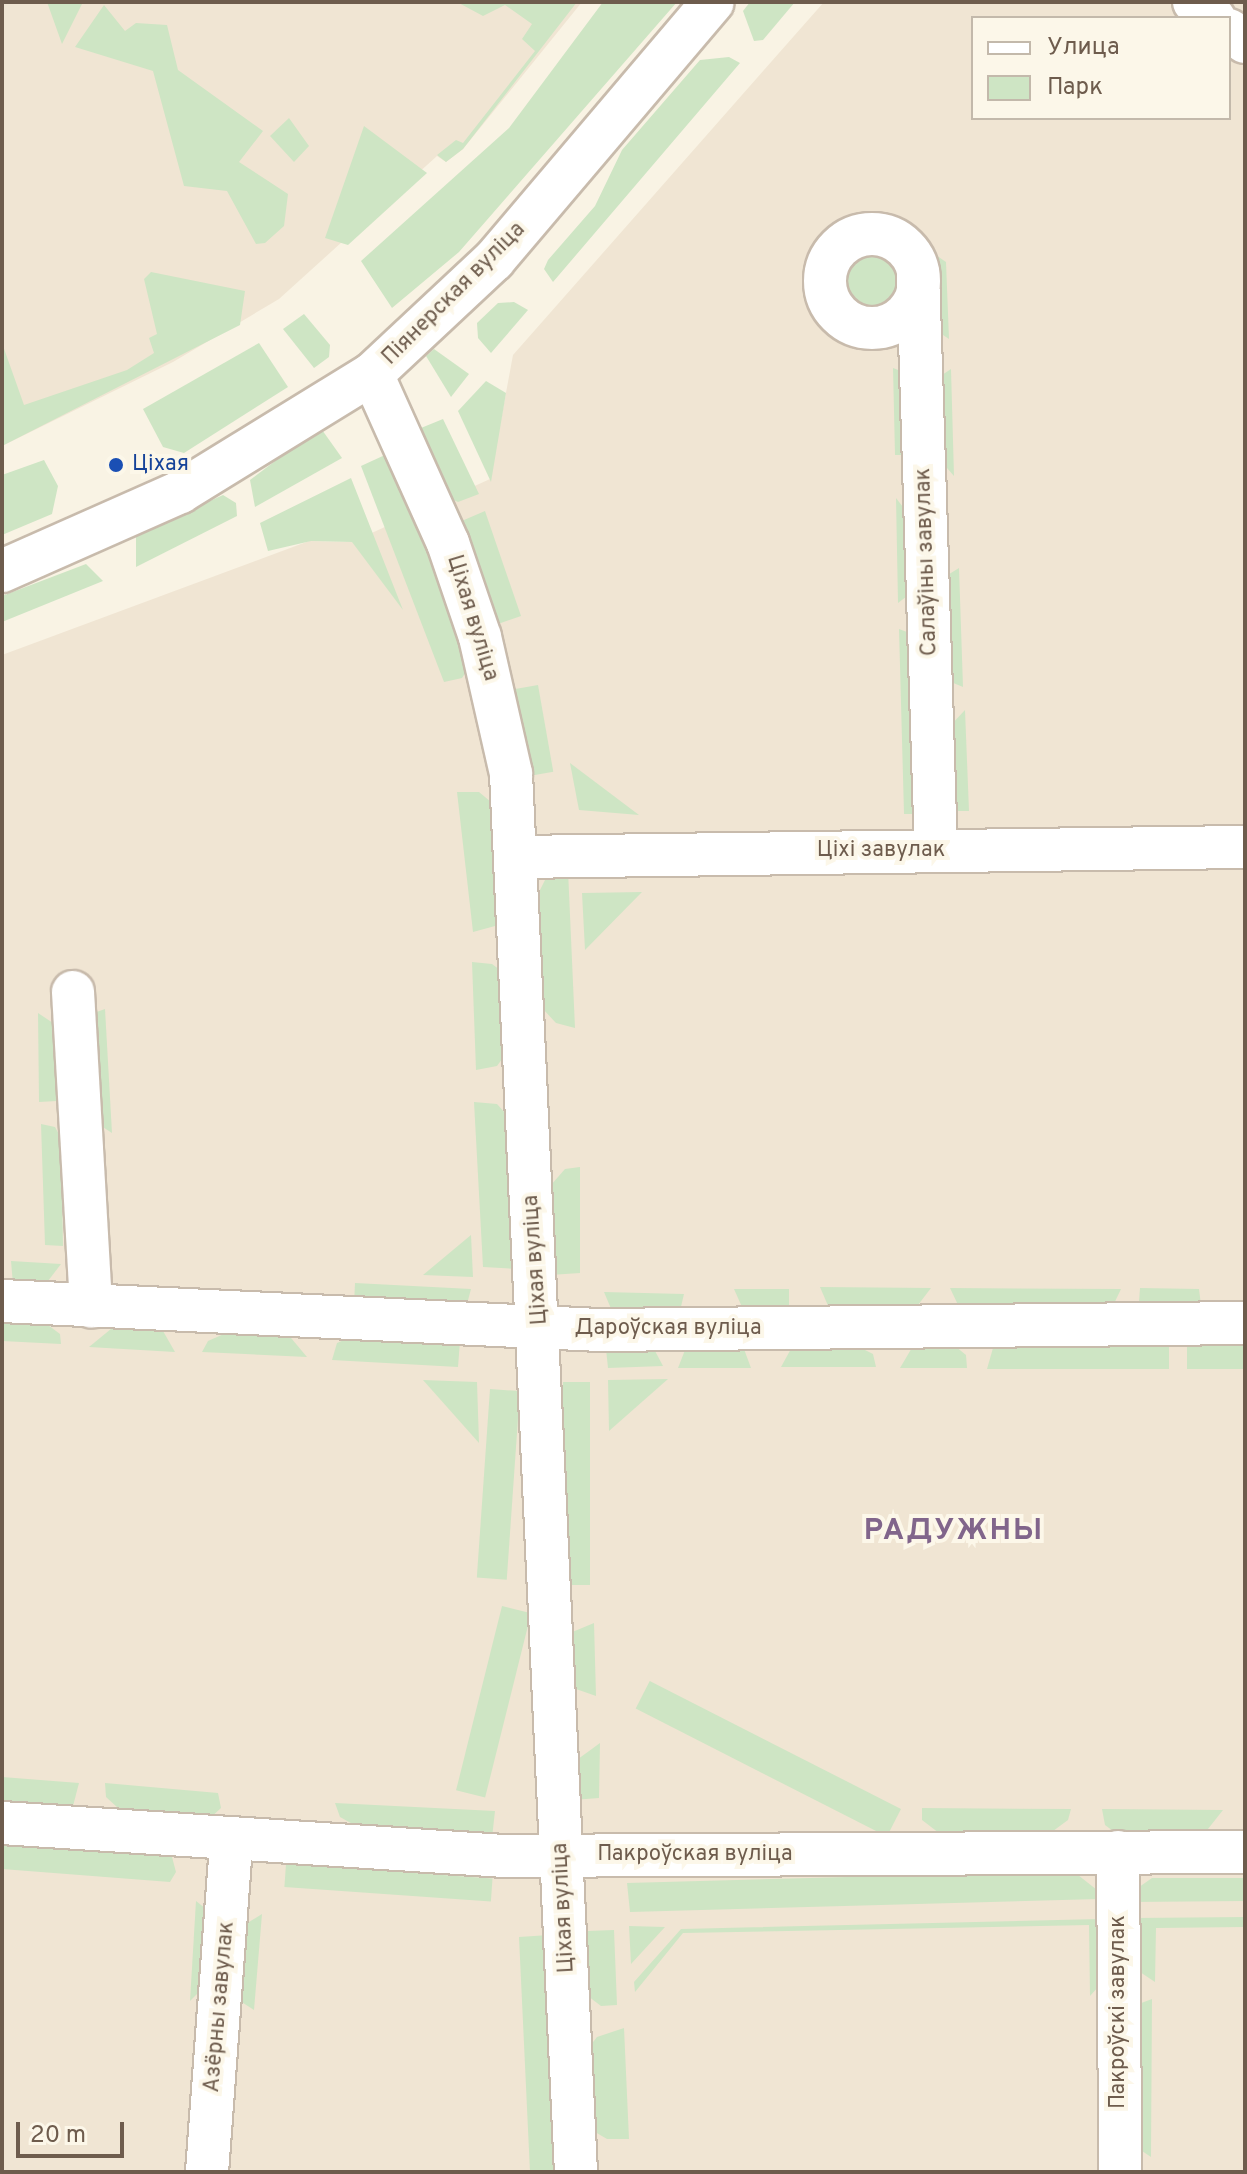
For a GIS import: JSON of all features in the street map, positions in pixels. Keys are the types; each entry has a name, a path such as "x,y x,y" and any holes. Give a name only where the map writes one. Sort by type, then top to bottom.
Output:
{"street":[{"name":"Піянерская вуліца","path":"2,571 180,492 372,374 494,260 713,2"},
{"path":"1194,2 1212,16"},
{"name":"Салаўіны завулак","path":"918,273 936,851"},
{"name":"Ціхая вуліца","path":"372,374 403,432 480,637 508,759 517,857 541,1329 576,2172"},
{"name":"Ціхі завулак","path":"517,857 1245,847"},
{"path":"73,992 91,1306"},
{"name":"Дароўская вуліца","path":"2,1301 541,1329 1245,1323"},
{"name":"Пакроўская вуліца","path":"2,1823 231,1842 562,1856 1245,1852"},
{"name":"Азёрны завулак","path":"207,2172 231,1842"},
{"name":"Пакроўскі завулак","path":"1118,1852 1120,2172"}],"shaded area":[{"path":"2,2 582,2 463,149 446,162 437,156 279,299 173,362 2,446"},
{"path":"824,2 1245,2 1245,2172 2,2172 2,655 309,541 352,542 490,479 513,355"}],"green space":[{"path":"47,2 83,2 62,44"},
{"path":"457,2 577,2 463,149 446,162 437,155 456,140 463,143 535,51 522,39 532,24 505,5 483,16"},
{"path":"603,2 677,2 459,252 392,308 361,261 509,128"},
{"path":"750,2 795,2 763,40 754,41 743,11"},
{"path":"104,5 125,31 136,23 167,25 178,70 263,131 239,162 288,194 284,226 265,243 256,244 227,191 184,186 153,71 75,47"},
{"path":"729,57 740,63 553,282 544,269 548,260 595,206 622,150 700,60"},
{"path":"289,118 309,146 294,162 270,136"},
{"path":"364,126 427,173 348,245 325,238"},
{"path":"869,251 890,259 898,280 890,301 869,309 848,301 840,280 848,259"},
{"path":"930,251 946,262 949,339 934,329"},
{"path":"151,272 245,291 240,325 2,446 2,343 24,405 127,370 154,353 149,338 157,334 144,279"},
{"path":"514,302 528,310 491,353 478,338 477,323 498,303"},
{"path":"304,314 330,345 329,357 314,368 283,329"},
{"path":"259,343 288,387 184,453 163,447 143,409"},
{"path":"434,349 469,374 451,397 426,356"},
{"path":"893,368 906,373 911,455 895,455"},
{"path":"951,369 954,476 940,460 942,375"},
{"path":"486,381 506,393 491,482 458,411"},
{"path":"443,419 479,494 458,502 447,497 421,428"},
{"path":"320,427 342,458 255,507 250,480"},
{"path":"398,449 470,666 462,678 444,682 361,466"},
{"path":"44,460 58,486 52,514 2,535 2,475"},
{"path":"351,478 403,610 352,542 311,541 268,551 260,523"},
{"path":"223,495 236,503 237,516 136,567 136,535"},
{"path":"896,498 913,520 915,590 898,603"},
{"path":"485,511 521,616 498,624 457,523"},
{"path":"86,564 103,581 2,622 2,596"},
{"path":"959,568 963,687 951,682 946,576"},
{"path":"899,629 915,635 922,814 904,814"},
{"path":"538,685 553,772 528,776 512,690"},
{"path":"965,710 969,811 951,811 950,726"},
{"path":"570,763 639,815 579,810"},
{"path":"457,792 479,792 491,802 505,910 495,926 473,932"},
{"path":"568,870 575,1028 556,1023 542,1008 538,894 545,880"},
{"path":"642,892 585,950 582,893"},
{"path":"472,962 492,964 504,973 505,1055 497,1066 476,1070"},
{"path":"105,1009 112,1133 92,1120 91,1014"},
{"path":"38,1013 56,1025 57,1101 39,1102"},
{"path":"474,1102 497,1104 506,1114 518,1269 483,1267"},
{"path":"41,1124 55,1127 61,1138 63,1246 45,1245"},
{"path":"580,1167 580,1273 550,1275 551,1185 565,1169"},
{"path":"471,1235 473,1277 423,1275"},
{"path":"11,1261 61,1264 48,1281 13,1284"},
{"path":"355,1283 471,1289 466,1308 354,1305"},
{"path":"820,1287 931,1288 915,1309 829,1308"},
{"path":"950,1288 1121,1289 1111,1310 959,1307"},
{"path":"1140,1288 1199,1289 1201,1305 1146,1308 1139,1302"},
{"path":"734,1289 789,1289 789,1312 742,1307"},
{"path":"604,1292 684,1294 680,1311 612,1311"},
{"path":"2,1319 44,1322 60,1334 61,1344 2,1341"},
{"path":"117,1324 163,1331 175,1352 89,1347"},
{"path":"233,1330 286,1332 307,1357 202,1352 208,1341"},
{"path":"351,1337 460,1341 458,1367 332,1360 337,1343"},
{"path":"913,1346 955,1346 966,1355 967,1368 900,1368"},
{"path":"1169,1346 1169,1369 987,1369 993,1348"},
{"path":"1187,1346 1245,1346 1245,1369 1187,1369"},
{"path":"792,1347 863,1349 873,1354 876,1367 781,1367"},
{"path":"606,1349 654,1349 663,1366 608,1368"},
{"path":"744,1349 751,1368 678,1368 685,1350"},
{"path":"668,1379 609,1431 608,1380"},
{"path":"423,1380 477,1382 479,1443"},
{"path":"563,1382 590,1382 590,1585 563,1585"},
{"path":"490,1389 520,1391 507,1580 477,1578"},
{"path":"502,1606 531,1613 485,1798 456,1790"},
{"path":"594,1623 596,1696 576,1689 571,1680 570,1633"},
{"path":"650,1681 901,1809 887,1837 636,1709"},
{"path":"600,1743 599,1798 573,1800 574,1762"},
{"path":"2,1777 79,1783 73,1806 2,1806"},
{"path":"105,1783 218,1793 221,1808 208,1820 147,1815 118,1808 106,1797"},
{"path":"335,1803 495,1811 492,1838 358,1827 340,1817"},
{"path":"922,1808 1071,1809 1068,1820 1049,1834 939,1833 922,1820"},
{"path":"1102,1809 1223,1810 1204,1834 1117,1834 1105,1825"},
{"path":"2,1845 172,1857 176,1872 170,1882 2,1869"},
{"path":"286,1864 492,1878 491,1901 284,1887"},
{"path":"1073,1871 1097,1890 1099,1899 630,1912 627,1883"},
{"path":"1152,1878 1245,1878 1245,1901 1131,1902 1132,1892"},
{"path":"196,1901 211,1913 204,1987 190,2001"},
{"path":"262,1914 254,2010 237,1999 244,1925"},
{"path":"1245,1917 1245,1927 1156,1928 1155,1982 1134,1968 1134,1918"},
{"path":"1100,1919 1099,1986 1090,1996 1089,1925 683,1933 635,1992 634,1982 681,1929"},
{"path":"629,1926 665,1927 631,1964"},
{"path":"614,1930 617,2005 601,2006 584,1993 587,1931"},
{"path":"549,1935 555,2172 530,2172 519,1937"},
{"path":"1152,1999 1151,2157 1136,2147 1136,2005"},
{"path":"624,2028 629,2139 607,2139 595,2132 586,2051 597,2037"}],"place":[{"name":"Ціхая","path":"116,465"}],"district":[{"name":"РАДУЖНЫ","path":"954,1532"}]}
